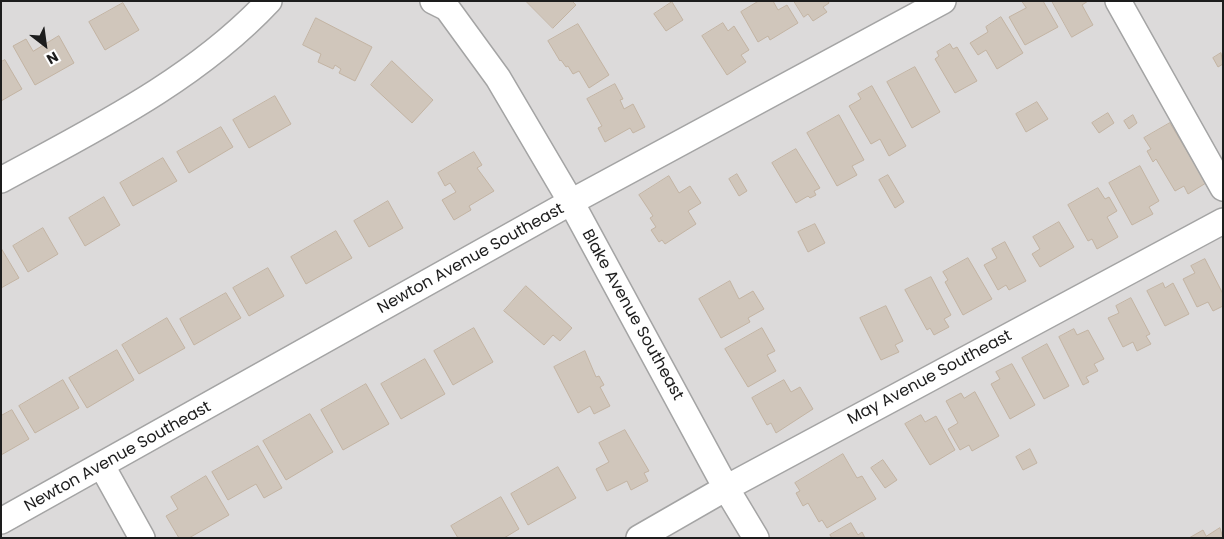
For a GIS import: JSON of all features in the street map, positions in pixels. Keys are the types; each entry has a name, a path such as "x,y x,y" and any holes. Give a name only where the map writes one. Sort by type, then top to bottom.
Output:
{"street":[{"path":"1,180 187,73 247,24 268,1"},
{"name":"Newton Avenue Southeast","path":"1,521 571,202 943,1"},
{"path":"1118,1 1223,188"},
{"name":"Blake Avenue Southeast","path":"445,3 498,78 571,202 726,488 756,538"},
{"name":"May Avenue Southeast","path":"639,538 726,488 1223,221"},
{"path":"102,466 142,538"}],"shaded area":[{"path":"1,1 1223,1 1223,538 1,538"}],"building":[{"path":"526,1 572,1 576,5 553,28"},
{"path":"759,1 773,1 778,10 787,5 798,23 770,40 768,36 758,42 741,12"},
{"path":"794,1 828,1 829,3 823,7 827,12 813,21 808,14 804,17"},
{"path":"1022,1 1043,1 1058,27 1025,45 1009,17 1026,8"},
{"path":"1052,1 1088,1 1082,5 1093,25 1072,37"},
{"path":"672,2 683,20 666,31 654,14"},
{"path":"123,3 139,30 105,50 89,22"},
{"path":"1001,17 1023,53 997,69 986,50 978,55 970,43 988,32 986,27"},
{"path":"316,18 372,47 355,81 339,73 341,69 335,65 333,69 318,62 321,54 303,45"},
{"path":"723,23 728,31 734,26 749,50 741,55 746,62 727,75 702,36"},
{"path":"578,24 609,75 589,88 579,71 573,74 568,66 566,67 560,61 548,41"},
{"path":"59,36 74,63 35,85 13,46 26,39 33,51"},
{"path":"950,44 953,49 957,47 977,81 955,93 935,59 939,56 937,52"},
{"path":"1221,53 1223,64 1218,67 1213,58"},
{"path":"5,60 22,89 1,101 1,62"},
{"path":"392,61 433,100 412,123 371,85"},
{"path":"915,67 940,112 912,128 887,82"},
{"path":"615,84 623,99 620,100 624,109 633,104 645,127 633,133 630,128 605,142 598,128 602,126 587,99"},
{"path":"872,86 906,146 889,156 880,139 871,144 849,106 861,99 858,94"},
{"path":"275,96 291,124 249,148 233,120"},
{"path":"1037,102 1048,119 1026,132 1016,114"},
{"path":"1108,113 1114,123 1099,133 1092,123"},
{"path":"839,115 864,160 852,166 857,175 837,186 807,133"},
{"path":"1133,115 1137,123 1129,129 1124,121"},
{"path":"1170,123 1206,183 1188,194 1184,186 1175,191 1156,159 1153,162 1147,151 1151,149 1144,138"},
{"path":"221,127 233,147 189,173 177,152"},
{"path":"796,149 820,188 814,191 816,195 810,198 808,196 796,203 772,163"},
{"path":"474,152 482,165 477,168 494,191 469,206 471,210 454,220 442,200 456,192 450,183 445,186 438,173"},
{"path":"163,158 177,181 133,206 120,183"},
{"path":"1140,166 1159,201 1149,207 1153,214 1132,225 1109,183"},
{"path":"737,174 747,191 739,196 729,179"},
{"path":"888,175 904,202 895,208 879,180"},
{"path":"669,176 679,193 690,186 701,203 688,211 696,224 665,244 662,240 659,242 651,230 656,227 650,218 653,216 639,195"},
{"path":"1098,188 1105,199 1109,197 1117,211 1107,217 1118,237 1097,249 1092,239 1088,241 1068,205"},
{"path":"104,197 120,225 85,246 69,218"},
{"path":"388,201 403,228 369,247 354,221"},
{"path":"1059,222 1074,247 1040,267 1032,254 1040,249 1033,237"},
{"path":"815,224 825,243 808,252 798,232"},
{"path":"43,228 58,254 28,272 13,246"},
{"path":"336,231 352,258 306,284 291,257"},
{"path":"1005,242 1026,281 1009,290 1006,285 998,290 984,265 997,258 992,249"},
{"path":"1,248 19,278 1,288"},
{"path":"968,258 992,299 963,315 945,282 948,280 943,272"},
{"path":"1205,259 1223,294 1223,306 1213,311 1208,302 1197,307 1183,279 1195,273 1191,266"},
{"path":"268,268 284,296 249,316 233,288"},
{"path":"931,277 951,315 944,319 949,327 934,335 930,328 927,330 905,290"},
{"path":"730,281 739,299 753,291 764,309 748,318 750,322 721,338 699,299"},
{"path":"1163,283 1165,288 1173,283 1189,314 1165,326 1147,291"},
{"path":"526,286 572,328 560,341 553,335 544,345 504,311"},
{"path":"226,293 241,318 194,345 180,319"},
{"path":"1131,298 1150,334 1146,336 1151,344 1137,351 1133,342 1123,347 1108,318 1119,313 1116,306"},
{"path":"886,306 903,341 895,345 899,352 881,360 860,318"},
{"path":"167,318 185,348 139,374 122,345"},
{"path":"474,328 493,362 453,385 434,351"},
{"path":"762,328 775,351 767,355 776,371 748,387 725,349"},
{"path":"1074,329 1077,335 1088,330 1104,359 1094,364 1098,371 1086,377 1089,382 1083,385 1059,337"},
{"path":"1047,344 1069,386 1044,399 1022,358"},
{"path":"117,350 134,380 87,408 69,378"},
{"path":"585,351 596,377 599,376 604,385 600,387 610,406 594,414 590,406 578,413 554,367"},
{"path":"425,359 445,394 401,419 381,384"},
{"path":"1012,364 1035,405 1010,419 991,384 1000,379 996,372"},
{"path":"63,380 79,408 35,433 19,406"},
{"path":"784,380 791,392 800,387 813,409 776,433 771,423 767,425 752,398"},
{"path":"366,384 389,424 343,450 321,410"},
{"path":"975,392 999,436 972,451 969,445 960,450 948,429 958,423 946,401 961,393 964,398"},
{"path":"12,410 29,439 1,455 1,416"},
{"path":"310,414 333,452 286,480 263,441"},
{"path":"921,415 925,422 936,416 955,450 930,465 905,424"},
{"path":"625,430 649,471 644,473 648,481 631,490 627,481 607,491 596,469 609,462 599,443"},
{"path":"258,446 282,488 264,498 256,484 228,500 212,472"},
{"path":"1030,449 1037,463 1023,470 1016,457"},
{"path":"843,454 857,478 862,476 876,499 827,528 822,520 819,522 808,503 803,506 796,493 800,491 795,483"},
{"path":"883,460 897,480 885,488 871,468"},
{"path":"558,467 576,498 528,525 511,494"},
{"path":"206,476 229,515 189,538 179,538 166,516 178,509 171,497"},
{"path":"501,497 519,529 504,538 458,538 451,526"},
{"path":"851,523 858,535 862,532 865,538 832,538 830,535"},
{"path":"1220,528 1223,538 1189,538 1203,530 1206,536"}]}
